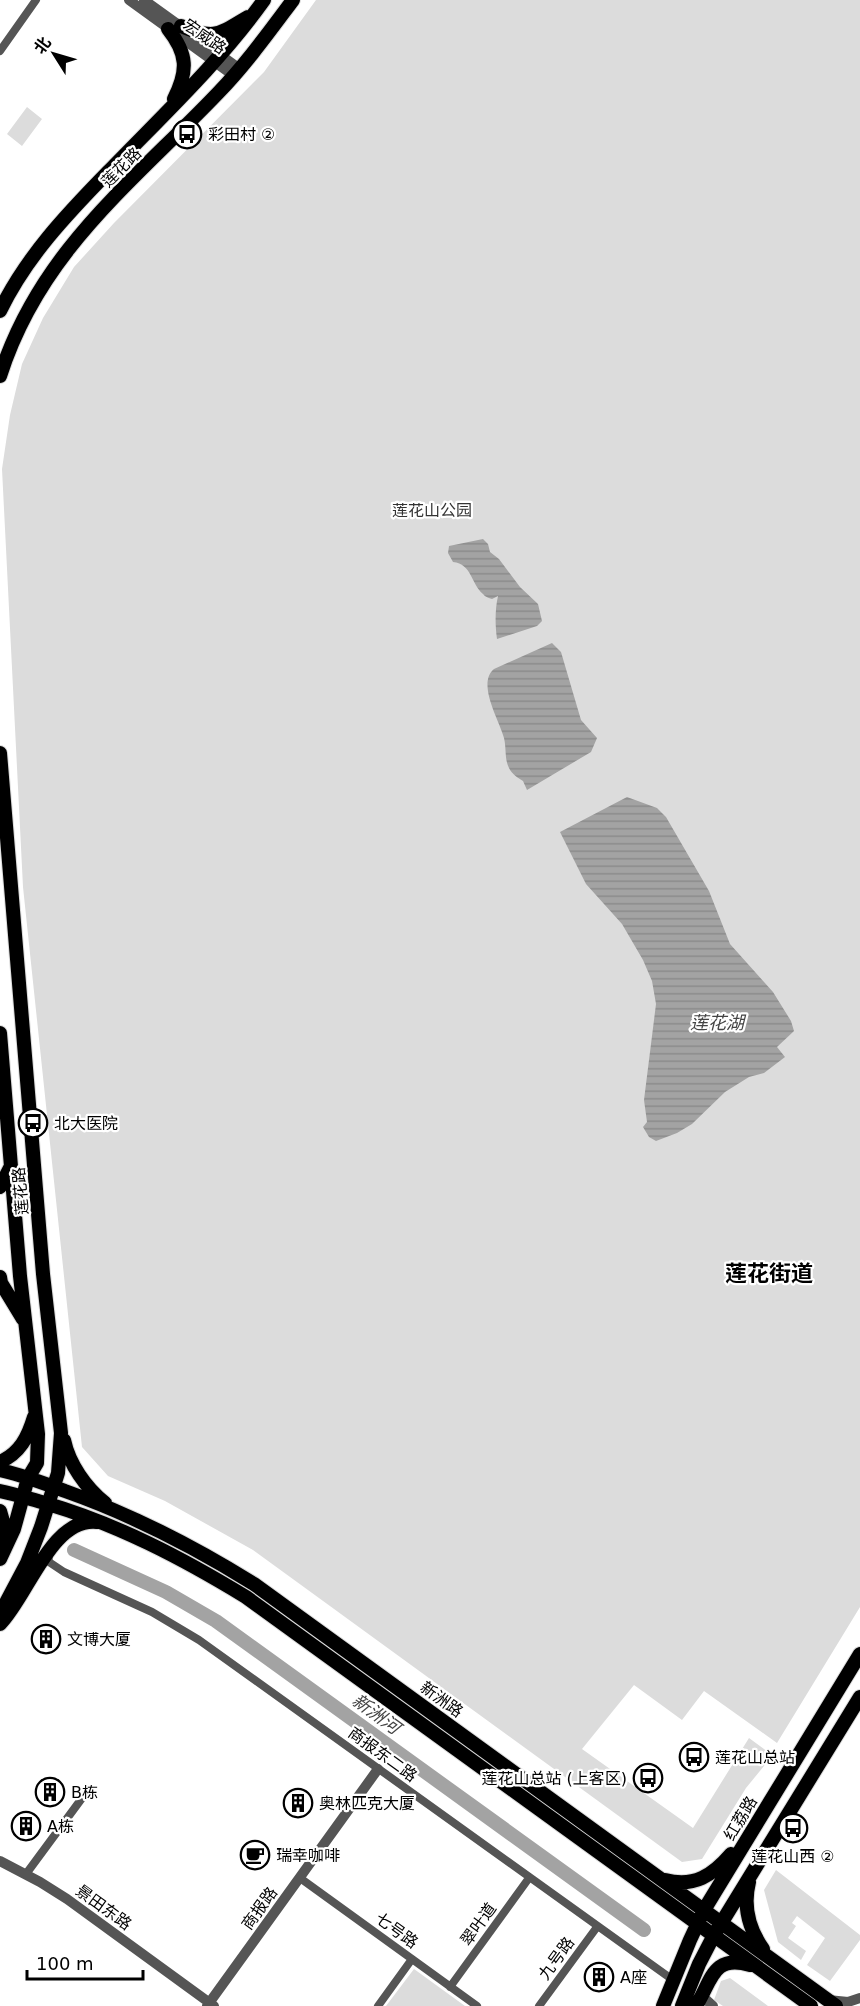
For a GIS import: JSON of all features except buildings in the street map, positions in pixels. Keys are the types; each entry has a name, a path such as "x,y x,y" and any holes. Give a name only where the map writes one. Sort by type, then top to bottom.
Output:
{"main road":[{"name":"莲花路","path":"0,311 19,277 57,226 218,59 264,0"},
{"name":"莲花路","path":"0,376 27,310 61,257 87,224 237,73 293,0"},
{"path":"170,109 183,78 184,60 174,28 215,35 255,13"},
{"name":"莲花路","path":"0,753 43,1274 61,1420 58,1473 31,1554 0,1614"},
{"name":"莲花路","path":"0,1033 38,1434 37,1463 28,1478 14,1529 0,1559"},
{"path":"0,1187 11,1166"},
{"path":"0,1277 26,1325"},
{"path":"0,1462 13,1455 23,1444 36,1410"},
{"path":"61,1420 71,1460 88,1487 111,1508"},
{"name":"新洲路","path":"0,1470 53,1486 111,1508 178,1539 254,1584 831,2003"},
{"name":"新洲路","path":"0,1491 48,1504 103,1523 169,1553 246,1597 811,2006"},
{"path":"0,1511 4,1524 0,1540"},
{"path":"0,1624 63,1533 72,1527 92,1521 103,1523"},
{"name":"红荔路","path":"663,2006 704,1910 860,1654"},
{"path":"682,2006 701,1958 714,1935 860,1697"},
{"path":"661,1879 676,1883 700,1880 718,1868 750,1832"},
{"path":"752,1874 746,1898 748,1918 756,1940 772,1960"},
{"path":"698,2003 710,1975 724,1964 741,1962 759,1968"}],"street":[{"path":"0,51 36,0"},
{"name":"宏威路","path":"129,0 174,28 237,73"},
{"name":"宏威路","path":"144,0 174,28"},
{"name":"商报东二路","path":"48,1552 49,1562 64,1572 132,1602 190,1634 673,1980"},
{"name":"商报东二路","path":"34,1576 37,1572 45,1570 64,1572"},
{"name":"商报路","path":"210,2005 378,1769"},
{"path":"26,1874 88,1790"},
{"name":"景田东路","path":"0,1861 67,1899 210,2005"},
{"name":"七号路","path":"300,1878 477,2006"},
{"name":"翠叶道","path":"450,1987 529,1878"},
{"name":"九号路","path":"539,2006 597,1927"},
{"path":"378,2006 412,1959"},
{"path":"831,2003 860,1998"},
{"path":"698,2003 713,2006"}],"green space":[{"name":"莲花山公园","path":"316,0 860,0 860,1607 777,1743 704,1691 682,1720 634,1685 582,1749 693,1828 749,1738 772,1755 746,1788 702,1859 682,1862 253,1550 165,1501 108,1476 82,1447 23,887 2,469 10,415 22,364 43,318 74,267 114,223 264,72"},
{"path":"27,107 42,119 22,146 7,134"},
{"path":"776,1870 860,1935 860,1940 830,1981 807,1965 825,1938 797,1916 792,1923 796,1926 788,1938 806,1951 801,1960 778,1942 764,1890"},
{"path":"414,1969 465,2006 386,2006"},
{"path":"730,1978 768,2006 723,2006 714,2000 721,1981"}],"water":[{"path":"483,539 488,544 490,552 499,559 520,587 538,604 542,621 537,626 497,639 498,596 492,599 485,596 468,570 453,562 448,553 449,546"},
{"path":"552,643 561,652 581,720 597,738 591,752 527,790 523,781 513,774 507,764 504,739 488,692 489,675 494,669"},
{"name":"莲花湖","path":"627,797 657,808 666,817 709,891 730,944 773,992 791,1021 794,1031 777,1047 785,1057 764,1073 749,1077 725,1092 692,1124 656,1141 649,1137 643,1127 647,1122 644,1100 656,1004 652,981 643,960 622,924 586,884 560,832"}],"waterway":[{"name":"新洲河","path":"74,1550 166,1592 216,1621 644,1930"}],"place":[{"name":"彩田村 ②","path":"187,134"},
{"name":"北大医院","path":"33,1123"},
{"name":"文博大厦","path":"46,1639"},
{"name":"莲花山总站","path":"694,1757"},
{"name":"莲花山总站 (上客区)","path":"648,1778"},
{"name":"B栋","path":"50,1792"},
{"name":"奥林匹克大厦","path":"298,1803"},
{"name":"A栋","path":"26,1826"},
{"name":"莲花山西 ②","path":"793,1828"},
{"name":"瑞幸咖啡","path":"255,1855"},
{"name":"A座","path":"599,1977"}],"district":[{"name":"莲花街道","path":"769,1273"}]}
